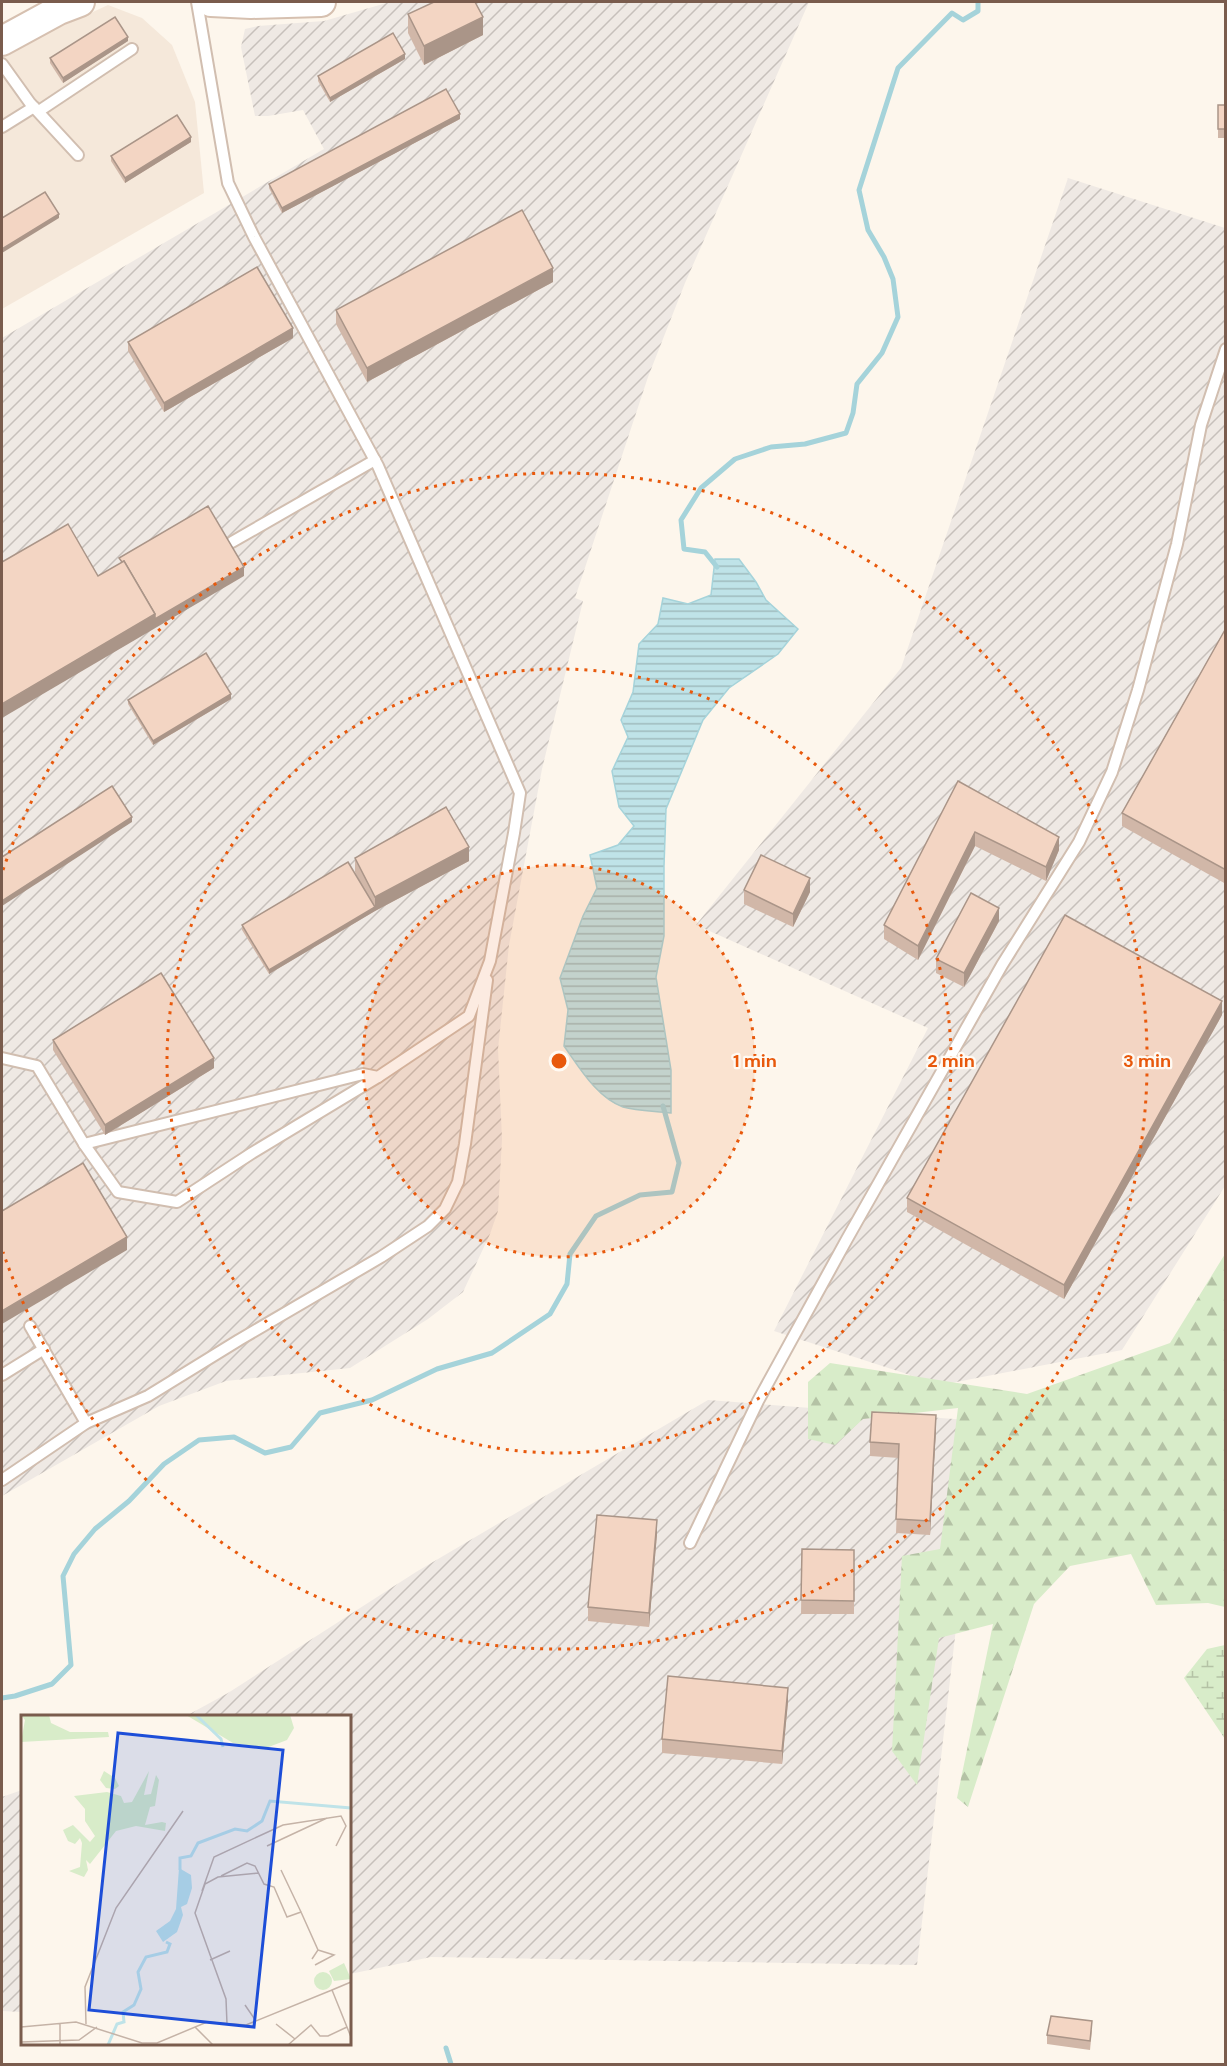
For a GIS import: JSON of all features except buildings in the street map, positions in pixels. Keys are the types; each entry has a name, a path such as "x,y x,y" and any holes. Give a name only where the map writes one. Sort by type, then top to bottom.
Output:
{"street":[{"path":"2,41 59,10 80,2"},
{"path":"211,2 251,4 321,2"}],"lane":[{"path":"2,1480 86,1422 148,1396 381,1257 428,1226 445,1209 458,1182 465,1144 490,961 514,833 519,793 375,460 254,237 228,183 197,2"},
{"path":"2,126 37,109 132,49"},
{"path":"2,64 37,109 78,155"},
{"path":"690,1543 758,1401 1002,965 1079,842 1112,772 1138,690 1177,544 1201,425 1226,349"},
{"path":"232,542 375,460"},
{"path":"2,1058 37,1066 84,1144 118,1192 177,1202 252,1153 378,1077 469,1016 490,961"},
{"path":"84,1144 363,1074 378,1077"},
{"path":"30,1326 86,1422"},
{"path":"2,1375 44,1349"}],"shaded area":[{"path":"390,2 809,2 685,283 648,377 575,598 583,601 542,769 509,945 498,1049 502,1139 498,1211 463,1292 428,1319 350,1368 226,1381 159,1406 2,1496 2,338 324,149 303,110 255,116 241,47 245,29 324,21"},
{"path":"108,5 142,18 172,45 195,102 204,193 2,309 2,57 15,48"},
{"path":"1068,178 1225,228 1225,1186 1122,1350 941,1385 774,1331 928,1028 696,925 901,668"},
{"path":"708,1400 980,1421 917,1965 431,1957 351,1974 351,1715 188,1715 228,1693 416,1572"},
{"path":"21,1790 21,2012 2,2011 2,1797"}],"green space":[{"path":"1225,1254 1225,1607 1208,1603 1156,1605 1131,1554 1070,1566 1034,1604 968,1807 957,1798 993,1624 939,1638 917,1785 892,1751 902,1556 940,1549 958,1408 863,1419 835,1445 808,1439 808,1382 830,1363 1027,1394 1170,1343"},
{"path":"1226,1645 1225,1739 1184,1678 1207,1649"}],"water":[{"path":"715,559 739,559 766,600 798,629 778,654 729,688 703,720 666,809 664,936 656,977 671,1070 671,1113 635,1109 623,1107 605,1097 589,1081 564,1046 568,1010 560,978 583,916 597,888 590,855 618,845 634,826 619,807 612,771 628,737 621,720 633,692 639,644 658,624 663,598 688,604 711,595"}],"waterway":[{"path":"717,567 705,552 684,549 681,520 701,488 735,459 771,447 805,444 846,433 853,413 857,384 882,353 898,317 893,279 884,257 868,230 859,190 898,68 952,13 963,20 978,11 978,2"},
{"path":"2,1698 52,1684 71,1665 63,1576 74,1554 95,1529 129,1501 164,1464 199,1440 234,1437 265,1453 291,1447 320,1413 372,1400 437,1369 492,1353 550,1314 567,1284 570,1254 596,1216 640,1195 672,1192 679,1163 663,1106"},
{"path":"446,2048 451,2064"}]}
